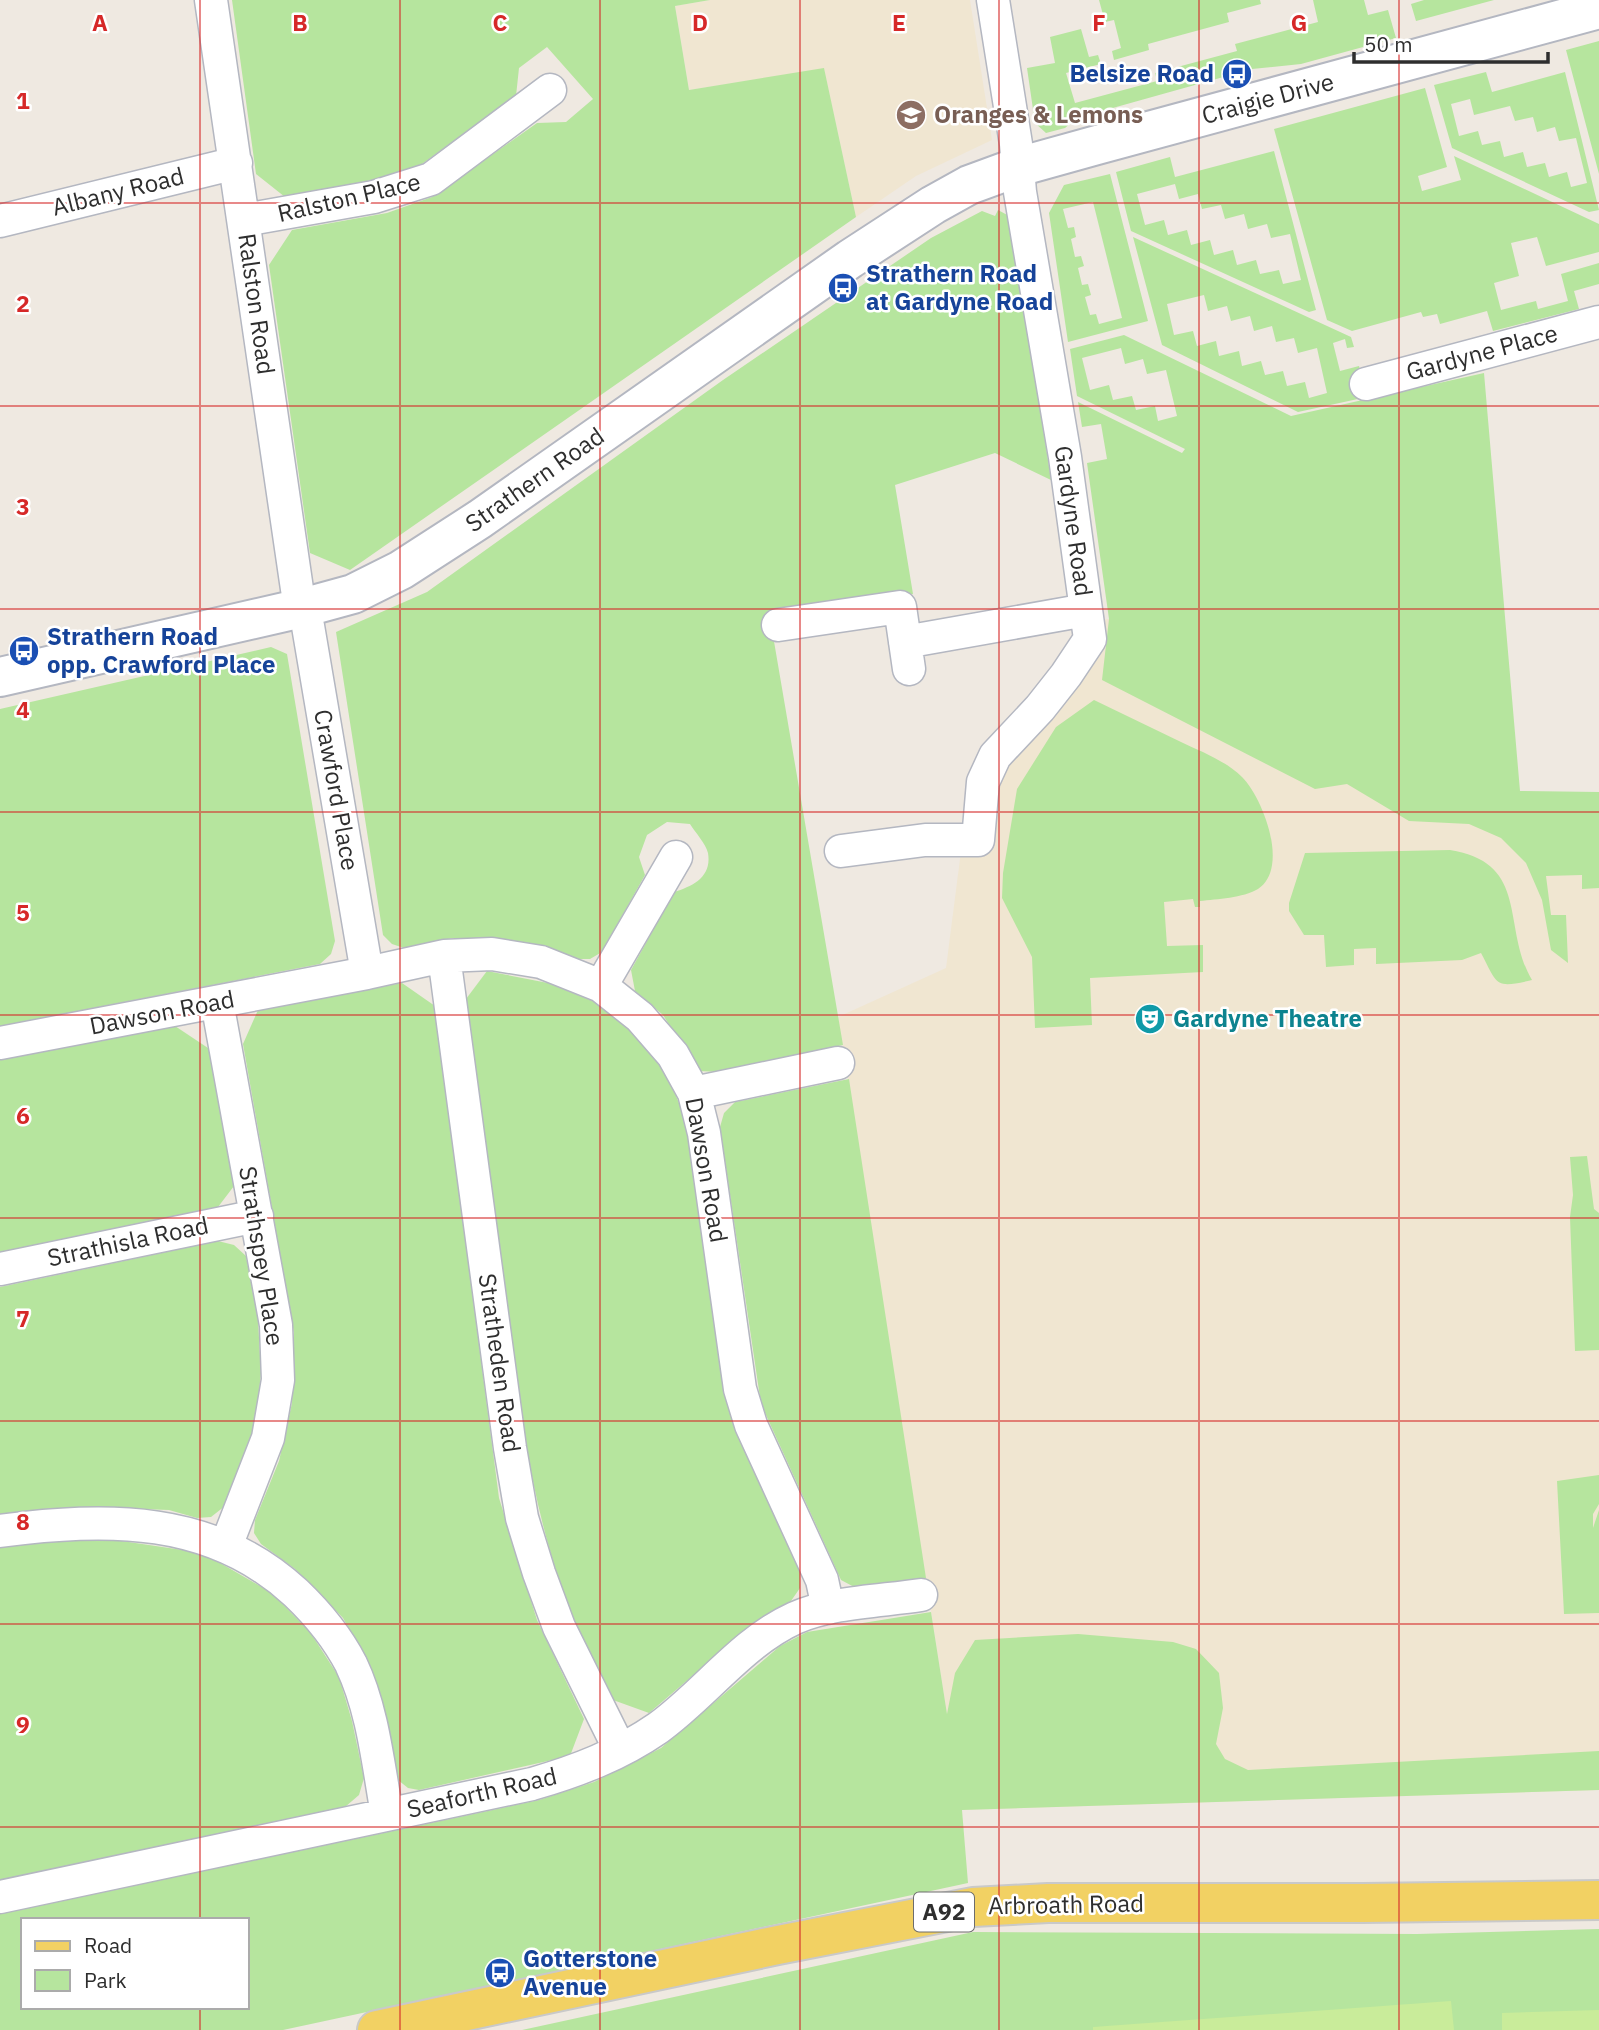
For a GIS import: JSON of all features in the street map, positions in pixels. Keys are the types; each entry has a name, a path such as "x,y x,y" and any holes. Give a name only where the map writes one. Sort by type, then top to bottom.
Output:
{"main road":[{"name":"Arbroath Road","path":"377,2030 778,1945 973,1907 1048,1903 1599,1900"}],"street":[{"name":"Ralston Road","path":"211,0 302,608"},
{"path":"993,0 1018,167"},
{"name":"Craigie Drive","path":"1018,167 1599,9"},
{"name":"Ralston Place","path":"244,220 374,197 431,179 550,90"},
{"name":"Albany Road","path":"0,221 236,163"},
{"name":"Strathern Road","path":"0,677 302,608 353,594 401,570 480,519 839,267 933,205 969,185 1018,167"},
{"name":"Gardyne Road","path":"841,851 925,840 978,840 983,782 995,756 1040,708 1090,639 1065,457 1022,206 1018,167"},
{"name":"Gardyne Place","path":"1366,384 1599,322"},
{"path":"778,625 900,607 907,656 1086,610"},
{"name":"Crawford Place","path":"302,608 308,626 367,973"},
{"path":"601,986 676,857"},
{"name":"Dawson Road","path":"0,1043 444,956 492,954 541,962 601,986 640,1017 673,1055 694,1093 704,1133 740,1389 751,1425 822,1580 828,1608"},
{"name":"Stratheden Road","path":"444,956 510,1448 522,1518 559,1627 620,1750"},
{"name":"Strathspey Place","path":"217,1002 276,1325 278,1380 268,1438 226,1546"},
{"path":"694,1093 838,1063"},
{"name":"Strathisla Road","path":"0,1269 257,1216"},
{"path":"0,1531 50,1524 117,1524 173,1528 226,1546 275,1573 319,1615 350,1664 368,1714 387,1814"},
{"name":"Seaforth Road","path":"0,1897 532,1784 577,1770 620,1750 659,1727 768,1633 797,1617 828,1608 921,1595"}],"shaded area":[{"name":"Oranges & Lemons","path":"710,0 970,0 992,140 916,176 856,217 824,69 689,90 675,6"},
{"path":"1109,619 1521,792 1599,792 1599,1790 962,1810 838,1017 946,968 970,781 1064,660 1074,643 1074,623"}],"green space":[{"path":"232,0 710,0 675,6 689,90 824,68 856,217 350,570 310,553 269,265 292,230 387,213 432,197 537,123 566,122 593,99 547,47 519,68 516,96 422,164 382,178 285,197 256,174"},
{"path":"1099,0 1260,0 1261,4 1227,13 1229,22 1148,44 1149,50 1114,60 1112,51 1121,48 1114,20 1105,22"},
{"path":"1313,0 1364,0 1368,15 1388,10 1396,38 1301,64 1252,69 1077,118 1065,128 1046,133 1035,123 1027,68 1055,63 1050,37 1081,29 1089,57 1098,55 1101,64 1066,73 1075,103 1157,81 1155,73 1237,51 1235,44 1318,22"},
{"path":"1424,0 1494,0 1416,21 1411,4"},
{"path":"1599,41 1599,174 1566,50"},
{"path":"1486,72 1492,92 1565,72 1599,210 1589,212 1452,148 1434,85","holes":["1470,99 1474,115 1510,106 1515,121 1533,117 1537,132 1555,127 1559,141 1576,138 1587,183 1571,187 1567,172 1549,177 1545,163 1527,167 1523,152 1504,157 1500,141 1482,145 1478,131 1459,136 1451,104"]},
{"path":"1425,88 1447,167 1418,176 1422,191 1461,180 1454,156 1599,224 1599,252 1546,266 1537,237 1511,243 1519,276 1494,283 1501,310 1536,301 1538,309 1568,301 1561,274 1599,263 1599,284 1574,291 1579,309 1493,331 1487,311 1440,324 1437,314 1423,317 1421,312 1352,331 1327,320 1274,129"},
{"path":"1274,151 1316,310 1309,312 1131,231 1116,172 1170,157 1175,177","holes":["1175,184 1179,199 1198,194 1202,209 1221,205 1225,219 1244,214 1248,229 1267,224 1271,238 1290,234 1301,280 1283,284 1279,270 1260,274 1256,260 1237,265 1233,250 1214,255 1210,240 1191,245 1187,230 1168,235 1164,220 1145,225 1137,194"]},
{"path":"1110,174 1148,321 1068,342 1049,213 1064,185","holes":["1093,202 1122,318 1099,324 1096,314 1090,315 1085,297 1091,295 1088,284 1082,285 1078,268 1084,266 1081,256 1075,257 1071,239 1076,237 1074,227 1068,228 1063,209"]},
{"path":"998,210 1011,217 1051,480 995,453 895,485 913,594 770,618 843,1045 720,1072 698,1071 663,1015 635,991 631,970 674,892 700,879 707,868 707,849 690,824 667,822 647,835 639,857 645,875 602,952 590,959 577,959 542,946 492,938 453,938 404,948 392,944 383,935 336,632 427,592 723,380 931,238 982,211 995,216"},
{"path":"1133,237 1351,337 1354,347 1347,348 1345,339 1333,343 1340,371 1359,366 1367,397 1298,412 1162,345","holes":["1204,295 1208,311 1227,306 1231,321 1250,316 1254,331 1272,326 1276,342 1294,338 1298,353 1317,348 1327,393 1309,398 1305,382 1287,386 1283,371 1265,375 1261,361 1242,366 1239,351 1219,356 1216,341 1197,346 1193,331 1174,335 1167,304"]},
{"path":"1124,335 1291,416 1484,373 1520,791 1599,792 1599,888 1582,889 1582,875 1546,876 1551,915 1566,915 1568,963 1551,950 1542,900 1526,863 1501,838 1469,824 1409,821 1347,784 1315,789 1102,680 1109,619 1087,463 1107,459 1101,424 1082,427 1078,402 1182,453 1185,449 1077,396 1070,349","holes":["1121,348 1125,364 1143,359 1147,374 1166,370 1177,416 1158,421 1155,406 1136,410 1132,396 1113,400 1109,385 1090,390 1082,358"]},
{"path":"271,647 287,654 335,941 331,954 320,964 0,1026 0,709"},
{"path":"1094,700 1213,757 1242,777 1265,816 1273,850 1272,866 1267,879 1258,889 1245,894 1200,901 1200,907 1195,907 1193,899 1164,902 1167,946 1203,945 1203,972 1090,978 1092,1025 1035,1028 1032,957 1002,898 1003,873 1017,789 1056,727"},
{"path":"1450,850 1476,857 1493,868 1503,883 1510,900 1523,960 1532,980 1510,984 1499,982 1481,953 1462,960 1376,964 1376,948 1354,949 1354,965 1326,967 1324,935 1304,935 1289,911 1289,903 1305,853"},
{"path":"487,971 548,983 595,1002 635,1035 668,1076 685,1118 726,1394 735,1430 800,1571 800,1588 791,1601 757,1621 649,1713 613,1700 566,1601 535,1490 526,1445 466,999"},
{"path":"402,983 435,1006 499,1498 537,1620 584,1719 570,1756 419,1790 408,1788 398,1780 388,1723 372,1671 343,1618 295,1569 261,1544 254,1533 255,1520 279,1461 292,1403 294,1333 243,1044 258,1010"},
{"path":"175,1026 211,1050 234,1186 218,1207 0,1252 0,1059"},
{"path":"849,1079 926,1578 858,1589 841,1580 761,1404 720,1127 724,1113 735,1102"},
{"path":"1587,1156 1594,1209 1599,1213 1599,1350 1575,1351 1570,1157"},
{"path":"218,1241 234,1245 246,1256 258,1320 261,1373 256,1423 225,1506 211,1517 197,1518 169,1510 89,1507 0,1514 0,1287"},
{"path":"1599,1475 1599,1504 1593,1514 1593,1528 1599,1510 1599,1613 1564,1614 1557,1481"},
{"path":"115,1540 203,1553 272,1593 310,1632 339,1677 364,1778 359,1795 345,1807 0,1880 0,1547 54,1541"},
{"path":"931,1612 947,1714 955,1673 975,1640 1078,1634 1173,1642 1196,1649 1219,1673 1223,1708 1216,1744 1225,1759 1248,1770 1599,1751 1599,1790 962,1810 968,1883 283,2030 0,2030 0,1914 539,1800 594,1782 661,1748 780,1646 807,1632"},
{"path":"1599,1929 1599,2030 522,2030 973,1932 1417,1934"},
{"path":"1451,2001 1454,2030 1093,2030 1093,2027"},
{"path":"1599,2010 1599,2030 1502,2030 1502,2013"}],"place":[{"name":"Belsize Road","path":"1237,74"},
{"name":"Oranges & Lemons","path":"911,115"},
{"name":"Strathern Road at Gardyne Road","path":"843,288"},
{"name":"Strathern Road opp. Crawford Place","path":"24,651"},
{"name":"Gardyne Theatre","path":"1150,1019"},
{"name":"Gotterstone Avenue","path":"500,1973"}]}
